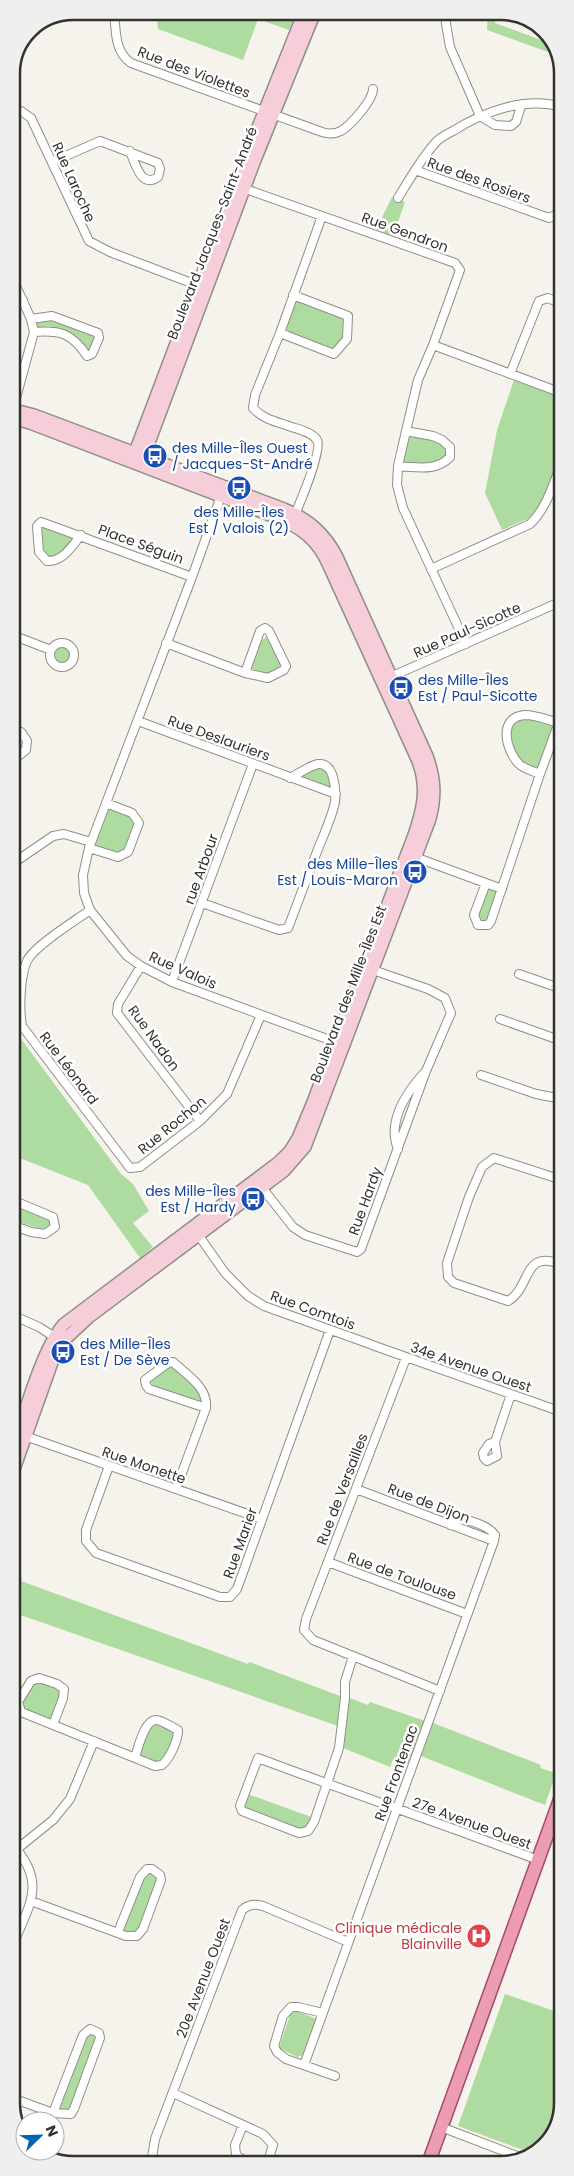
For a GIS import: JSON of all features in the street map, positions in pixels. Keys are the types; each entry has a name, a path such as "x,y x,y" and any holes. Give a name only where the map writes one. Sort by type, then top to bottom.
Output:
{"main road":[{"path":"431,2156 554,1813"}],"street":[{"name":"Rue des Violettes","path":"115,20 120,51 131,63 326,133 338,132 346,128 368,103 373,89"},
{"name":"Boulevard Jacques-Saint-André","path":"138,459 269,113 301,20"},
{"name":"Boulevard Jacques-Saint-André","path":"269,113 311,20"},
{"path":"445,20 450,47 480,116 495,125 511,126 516,122 521,106"},
{"path":"398,198 438,140 480,116 535,104 554,106"},
{"name":"Rue Laroche","path":"20,111 31,118 89,241 110,252 203,287"},
{"path":"52,162 100,141 130,151"},
{"name":"Rue des Rosiers","path":"416,170 549,218 554,216"},
{"name":"Rue Gendron","path":"240,187 455,263 460,270 434,345 418,380 398,466 397,485 404,508 466,644"},
{"path":"293,519 310,475 319,446 318,441 311,434 260,416 252,408 255,395 280,333 322,216"},
{"path":"20,294 31,319 34,332 20,384"},
{"path":"280,333 334,354 347,339 348,316 293,295"},
{"path":"510,374 539,301 548,298 554,301"},
{"path":"31,319 52,316 98,333 99,338 92,354 87,356 78,343 70,337 52,331 34,332"},
{"path":"434,345 554,390"},
{"name":"Boulevard des Mille-Îles Est","path":"20,418 138,459 293,519 325,556 386,679 418,761 424,782 423,808 411,856 340,1044 298,1138 284,1158 259,1184 71,1318 47,1352 20,1443"},
{"path":"398,466 432,468 443,464 450,457 450,447 442,440 406,431"},
{"path":"431,570 530,524 539,516 554,484"},
{"name":"Rue Valois","path":"223,492 90,845 83,875 84,893 90,910 127,956 141,966 172,982 340,1044"},
{"name":"Place Séguin","path":"81,535 62,558 55,562 48,561 39,552 37,526 41,522 81,535 192,577"},
{"name":"Rue Paul-Sicotte","path":"386,679 554,605"},
{"path":"166,643 245,673 268,678 284,670 286,666 269,631 265,628 260,631 245,673"},
{"path":"20,638 51,650"},
{"path":"540,774 521,766 517,762 505,739 507,728 512,721 522,715 535,716 554,722"},
{"name":"Rue Deslauriers","path":"138,721 336,794"},
{"path":"20,732 27,741 26,750 20,755"},
{"path":"486,883 474,915 478,925 488,925 491,922 554,736"},
{"name":"rue Arbour","path":"172,982 253,764"},
{"path":"202,903 278,930 288,928 325,830 336,794 334,780 328,768 324,765 318,764 290,778"},
{"path":"20,859 53,836 64,834 118,857 128,852 139,823 132,813 106,803"},
{"path":"411,856 502,889"},
{"name":"Rue Léonard","path":"90,910 37,949 27,961 22,984 21,1020 22,1026 125,1164 133,1169"},
{"name":"Rue Nadon","path":"141,966 118,1004 117,1013 200,1121"},
{"name":"Rue Hardy","path":"259,1184 293,1227 306,1235 357,1252 361,1249 426,1071 451,1013 444,998 428,989 368,969"},
{"path":"519,974 554,985"},
{"name":"Rue Rochon","path":"133,1169 140,1167 200,1121 227,1094 261,1015"},
{"path":"500,1018 554,1039"},
{"name":"Rue Hardy","path":"398,1149 394,1139 397,1116 409,1090 426,1071"},
{"path":"481,1075 536,1094 554,1098"},
{"path":"554,1177 494,1158 482,1167 447,1263 448,1277 454,1283 508,1301 515,1297 532,1266 537,1261 554,1261"},
{"path":"20,1203 53,1217 55,1227 45,1234 20,1228"},
{"name":"Rue Comtois","path":"195,1231 226,1273 248,1296 264,1306 371,1345"},
{"path":"20,1319 58,1339"},
{"name":"Rue Marier","path":"109,1466 86,1530 86,1541 96,1553 220,1597 230,1597 237,1589 330,1330"},
{"name":"34e Avenue Ouest","path":"371,1345 554,1407"},
{"name":"Rue de Versailles","path":"353,1656 313,1640 304,1630 306,1619 406,1358"},
{"path":"176,1489 206,1408 207,1398 203,1390 173,1362 168,1363 145,1380 146,1386 149,1388 206,1408"},
{"path":"495,1442 511,1394"},
{"name":"Rue Monette","path":"22,1435 262,1519"},
{"name":"Rue de Dijon","path":"356,1489 494,1541"},
{"name":"Rue Frontenac","path":"304,2065 494,1541"},
{"name":"Rue de Toulouse","path":"328,1562 467,1614"},
{"path":"327,1784 339,1748 345,1682 353,1656 440,1690"},
{"path":"20,1699 31,1681 39,1678 58,1684 64,1689 63,1698 53,1725"},
{"path":"20,1709 21,1712 156,1766 162,1766 166,1762 178,1736 178,1730 157,1720 152,1721 145,1727 135,1757"},
{"path":"20,1843 53,1820 70,1800 94,1741"},
{"name":"27e Avenue Ouest","path":"327,1784 314,1822 308,1831 299,1833 242,1811 240,1806 258,1758 327,1784 396,1810 538,1860"},
{"path":"20,1853 28,1864 34,1880 31,1901 20,1928"},
{"path":"31,1901 126,1936 137,1936 143,1929 161,1880 160,1875 152,1869 146,1869 140,1877 118,1932"},
{"name":"20e Avenue Ouest","path":"152,2156 155,2139 242,1910 254,1904 263,1906 348,1942"},
{"path":"322,2013 298,2006 291,2007 283,2016 274,2046 276,2052 286,2059 335,2076"},
{"path":"90,2029 99,2033 100,2038 74,2109 70,2114 51,2117 83,2035 90,2029"},
{"path":"173,2093 263,2134 274,2145 270,2156"},
{"path":"20,2102 39,2111"},
{"path":"237,2156 235,2146 243,2125"},
{"path":"441,2127 513,2154"}],"green space":[{"path":"157,20 258,20 243,60 158,29"},
{"path":"261,20 293,20 289,30"},
{"path":"488,20 495,20 495,23 543,41 550,53 487,30"},
{"path":"392,197 405,202 393,236 376,230"},
{"path":"296,300 345,318 344,338 333,350 285,333"},
{"path":"52,320 93,335 95,339 91,349 87,350 76,336 49,326 37,328 36,323"},
{"path":"514,380 554,395 554,472 544,499 536,512 527,519 502,530 485,493 497,430"},
{"path":"410,435 439,443 447,449 448,456 430,465 403,463"},
{"path":"42,525 76,536 59,557 49,560 41,551 40,528"},
{"path":"267,636 281,663 280,667 269,674 254,673 251,666 260,642"},
{"path":"62,645 69,648 72,655 69,662 62,665 55,662 52,655 55,648"},
{"path":"522,718 534,718 554,725 538,771 520,763 508,739 509,730 514,723"},
{"path":"319,767 329,776 331,788 302,776"},
{"path":"105,805 130,815 135,823 126,850 119,854 91,847"},
{"path":"487,885 500,890 487,923 479,923 476,916"},
{"path":"20,1037 121,1174 133,1184 149,1211 133,1223 153,1247 140,1258 88,1185 20,1158"},
{"path":"20,1208 50,1219 51,1225 45,1230 20,1222"},
{"path":"171,1366 201,1392 202,1399 200,1402 152,1387 151,1379"},
{"path":"20,1577 22,1578 21,1581 340,1696 338,1726 20,1615"},
{"path":"39,1678 64,1689 53,1725 21,1712 20,1699 31,1681"},
{"path":"347,1697 368,1705 370,1702 425,1721 410,1765 393,1759 390,1767 343,1748"},
{"path":"151,1721 178,1730 162,1765 135,1757"},
{"path":"433,1723 541,1765 540,1768 554,1772 554,1779 545,1805 421,1756"},
{"path":"245,1793 314,1818 307,1829 299,1831 243,1809"},
{"path":"147,1869 160,1875 137,1936 118,1932"},
{"path":"505,1994 554,2011 553,2113 550,2123 541,2138 524,2150 458,2126"},
{"path":"294,2010 317,2019 303,2055 297,2057 279,2048 291,2012"},
{"path":"88,2034 96,2035 97,2038 71,2110 65,2111 60,2108"}],"place":[{"name":"des Mille-Îles Ouest / Jacques-St-André","path":"155,456"},
{"name":"des Mille-Îles Est / Valois (2)","path":"239,488"},
{"name":"des Mille-Îles Est / Paul-Sicotte","path":"401,688"},
{"name":"des Mille-Îles Est / Louis-Maron","path":"415,872"},
{"name":"des Mille-Îles Est / Hardy","path":"253,1199"},
{"name":"des Mille-Îles Est / De Sève","path":"63,1352"},
{"name":"Clinique médicale Blainville","path":"479,1936"}]}
